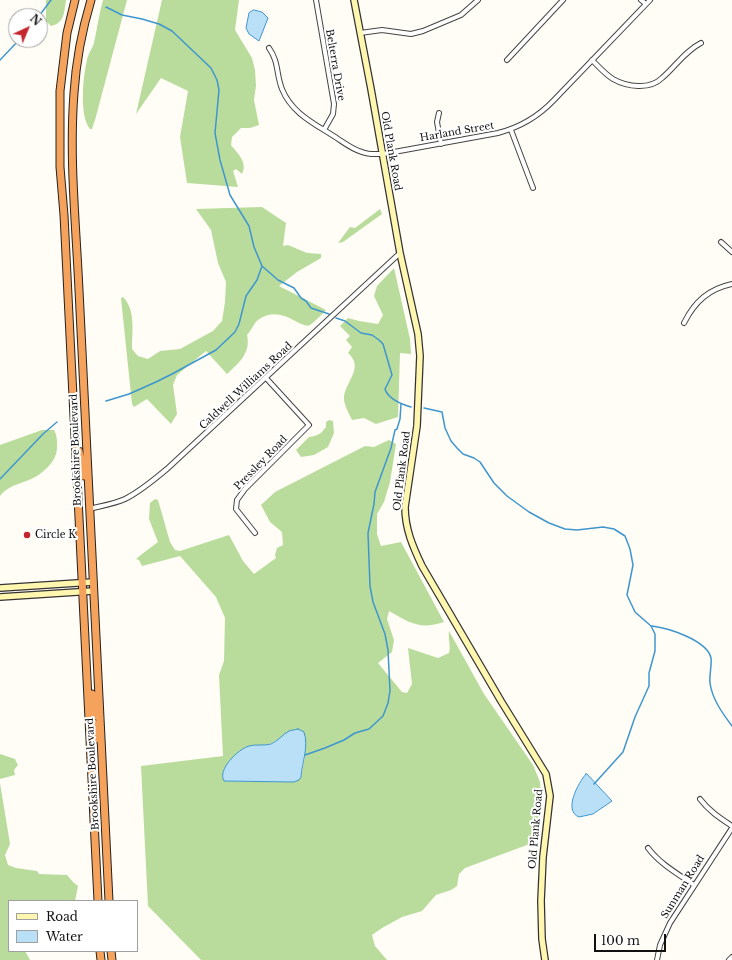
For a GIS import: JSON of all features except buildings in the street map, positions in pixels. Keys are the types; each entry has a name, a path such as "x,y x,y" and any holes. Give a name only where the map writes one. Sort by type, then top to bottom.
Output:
{"highway":[{"name":"Brookshire Boulevard","path":"76,0 67,34 60,90 60,179 64,215 98,900"},
{"name":"Brookshire Boulevard","path":"91,0 77,66 74,92 72,135 73,190 109,900"},
{"path":"74,431 84,476 85,504 89,509"},
{"path":"78,515 85,518 86,545 91,557"},
{"path":"86,660 90,678 94,714 100,718"},
{"path":"89,719 94,723 95,728 104,797"}],"street":[{"name":"Belterra Drive","path":"316,0 334,104 333,114 324,130"},
{"name":"Old Plank Road","path":"354,0 400,253 418,334 420,356 417,426 405,507 407,529 414,549 426,572 501,701 546,774 550,796 543,858 541,901 542,939 545,960"},
{"path":"360,33 382,30 411,34 423,31 461,15 478,0"},
{"path":"507,60 563,0"},
{"path":"641,0 646,4"},
{"name":"Harland Street","path":"270,48 275,56 281,88 295,109 306,119 350,147 370,154 383,154 494,134 511,130 531,120 542,112 650,0"},
{"path":"592,60 618,82 638,86 647,86 662,79 692,48 701,43"},
{"path":"439,112 437,122 441,144"},
{"path":"511,130 533,188"},
{"path":"721,242 732,252"},
{"name":"Caldwell Williams Road","path":"89,509 123,500 149,483 212,428 400,253"},
{"path":"684,323 689,313 703,296 719,287 732,284"},
{"name":"Pressley Road","path":"255,533 236,509 237,500 245,488 309,425 266,378"},
{"path":"0,588 93,582"},
{"path":"0,597 93,591"},
{"path":"700,799 715,815 732,827"},
{"name":"Sunman Road","path":"657,960 660,945 670,923 732,827"},
{"path":"648,848 665,866 694,885"},
{"path":"729,960 732,957"}],"green space":[{"path":"46,0 66,0 63,16 56,25 51,26 48,23 48,8 46,8"},
{"path":"103,0 127,0 95,120 92,129 90,129 84,115 84,76 88,58 94,43"},
{"path":"162,0 239,0 235,30 252,58 255,70 256,86 254,100 259,125 250,128 241,128 232,137 231,145 241,158 244,166 242,174 236,169 233,171 238,187 187,183 180,137 188,91 161,78 136,114"},
{"path":"262,207 286,223 283,246 288,245 307,253 321,254 321,258 297,272 279,286 326,310 317,320 306,326 282,315 275,314 258,320 247,335 248,341 246,352 236,366 227,374 206,351 177,375 173,385 177,414 171,424 147,399 134,407 132,404 121,298 123,297 130,308 133,329 132,349 138,356 148,359 160,351 180,349 213,331 222,321 226,282 218,263 211,230 196,209"},
{"path":"380,209 382,214 343,242 338,243 350,227 355,228"},
{"path":"394,268 410,339 411,354 400,353 398,417 376,424 364,418 352,420 345,405 344,396 355,369 355,363 353,358 348,353 352,347 346,340 350,336 340,326 348,318 378,324 383,315 374,296 377,286"},
{"path":"329,420 333,421 334,433 328,447 314,455 301,457 296,450 309,437 321,433 326,427 326,422"},
{"path":"42,430 54,430 56,434 57,450 51,464 39,474 8,489 0,496 0,445"},
{"path":"389,440 396,444 390,482 384,502 377,514 377,534 381,546 401,542 444,622 428,625 415,624 389,611 387,619 394,640 392,652 378,663 402,692 407,693 412,684 408,648 438,658 449,653 449,631 484,694 533,765 540,782 541,793 535,842 465,868 459,874 457,886 451,890 436,895 422,911 402,917 372,935 375,946 387,960 201,960 148,906 141,766 223,756 219,675 224,661 225,618 216,597 180,556 142,566 139,560 136,559 158,542 149,519 150,503 155,499 158,500 170,542 175,550 180,551 229,535 243,561 254,574 276,558 275,555 277,548 283,545 282,532 270,522 261,505 275,492 365,446 374,447","holes":["288,732 305,756 301,777 294,782 224,781 269,744 280,739"]},
{"path":"0,754 15,759 18,765 14,770 15,775 0,779"},
{"path":"0,783 10,844 5,855 8,865 16,868 37,871 39,874 67,875 78,886 75,900 8,900 8,952 26,952 30,960 0,960"}],"water":[{"path":"254,10 262,12 268,18 259,41 249,34 246,28 249,13"},
{"path":"298,729 304,732 306,743 301,777 299,780 294,782 224,781 223,771 234,755 239,751 249,746 271,744 289,731"},
{"path":"586,774 612,801 593,814 579,817 574,814 572,803 576,790"}],"waterway":[{"path":"45,8 51,0"},
{"path":"106,7 122,15 159,24 172,31 211,68 217,80 219,90 215,133 220,160 230,195 249,226 254,247 262,266 278,280 294,288 311,308 329,314"},
{"path":"0,60 11,48"},
{"path":"106,401 129,394 156,382 216,350 235,332 239,324 246,296 257,280 262,266"},
{"path":"336,318 345,321 361,333 372,335 383,344 392,375 385,389 389,396 399,403 411,407"},
{"path":"305,755 344,740 355,733 369,729 383,716 388,703 390,691 388,650 385,634 373,602 370,586 368,533 375,492 400,419 401,404"},
{"path":"424,408 442,412 445,428 451,441 457,448 463,454 480,462 494,483 507,496 529,512 549,523 565,529 577,530 603,527 614,529 625,536 630,549 633,565 627,595 635,612 651,626 655,634 655,651 649,673 649,686 635,717 623,752 594,784"},
{"path":"0,479 43,434 57,422"},
{"path":"652,626 677,632 695,640 708,652 711,658 711,689 715,700 732,726"}],"place":[{"name":"Circle K","path":"27,535"}]}
